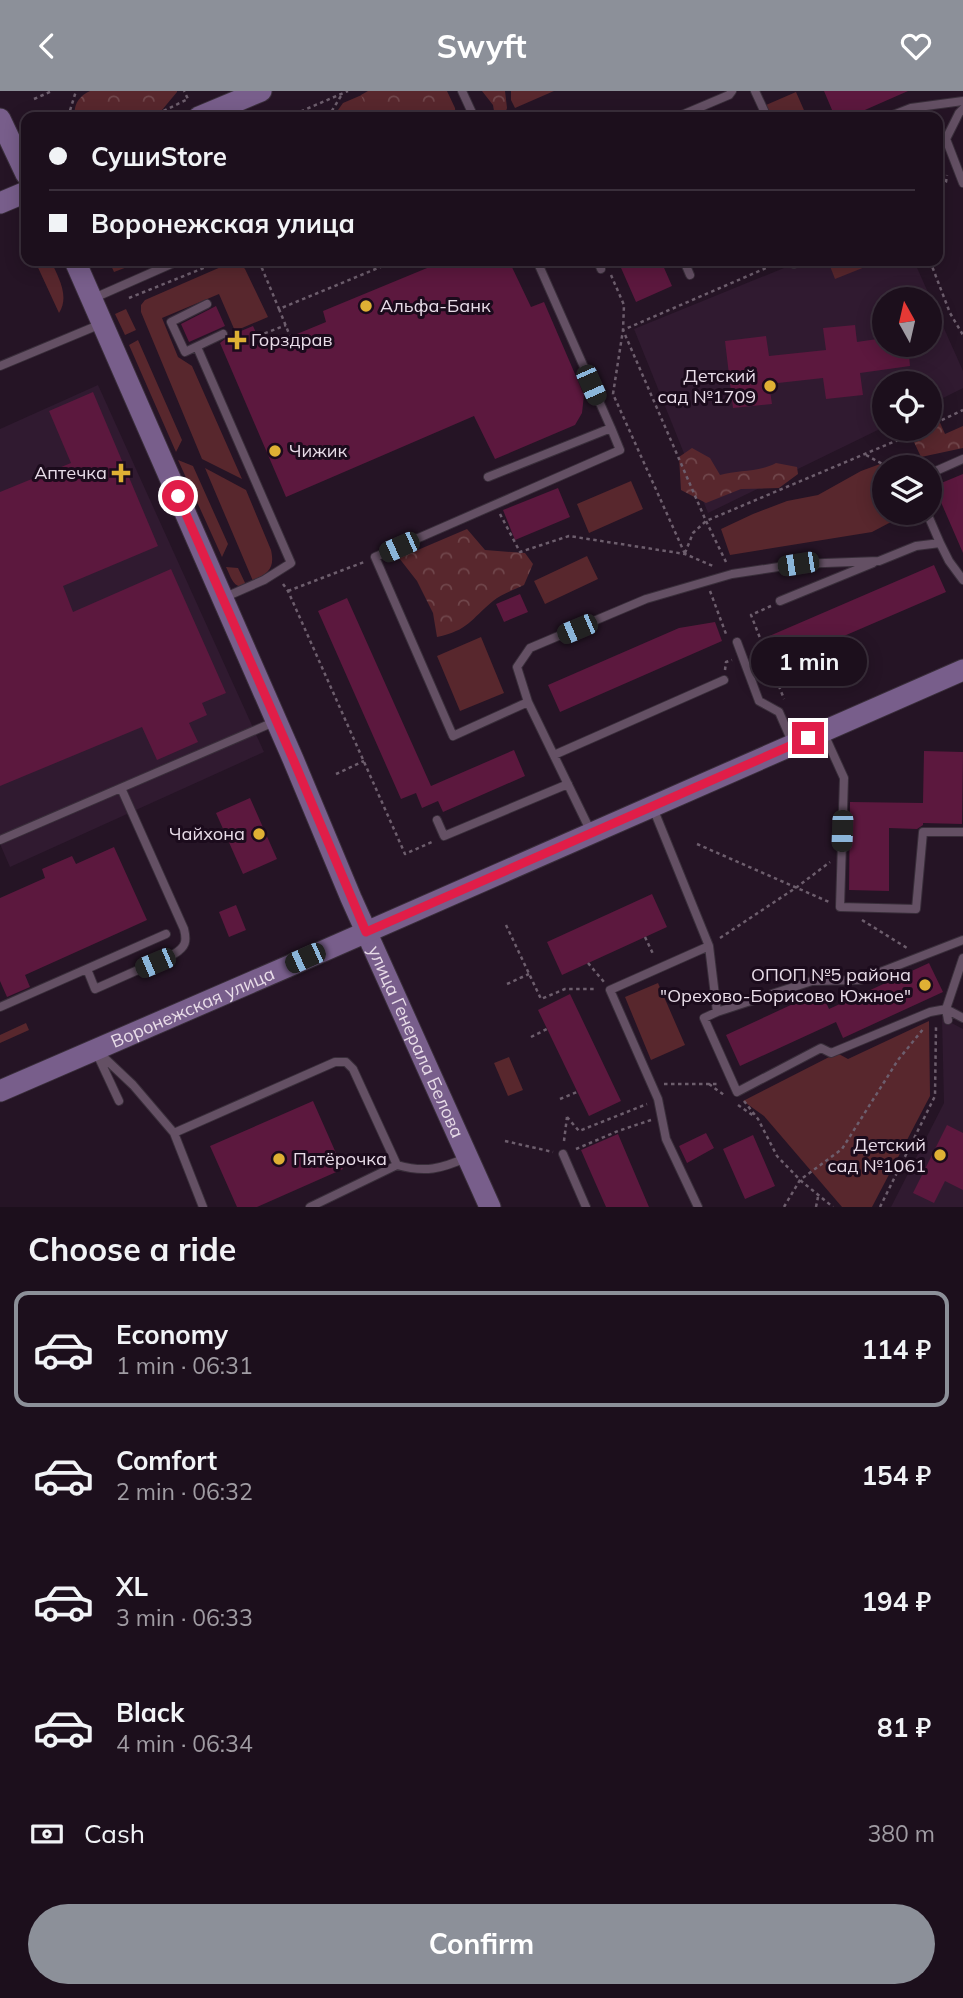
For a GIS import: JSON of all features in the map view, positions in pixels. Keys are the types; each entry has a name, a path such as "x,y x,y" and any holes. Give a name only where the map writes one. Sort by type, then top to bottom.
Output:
{"street":[{"path":"211,112 261,91"},
{"path":"0,119 21,163"},
{"path":"0,203 21,193"},
{"name":"улица Генерала Белова","path":"77,266 366,932 490,1207"},
{"name":"Воронежская улица","path":"0,1091 415,912 963,670"}],"lane":[{"path":"463,91 472,112"},
{"path":"689,112 729,95 732,91"},
{"path":"755,91 765,112"},
{"path":"901,112 911,108 963,101"},
{"path":"963,109 946,139 963,183"},
{"path":"91,299 167,266"},
{"path":"528,702 453,736 375,557 620,450 539,266"},
{"path":"686,266 690,275"},
{"path":"208,304 171,322 185,352 223,334"},
{"path":"0,366 102,323"},
{"path":"197,348 291,563 264,580 223,598"},
{"path":"488,477 611,428"},
{"path":"942,468 963,459"},
{"path":"932,525 949,561 963,580"},
{"path":"780,601 916,547 940,543"},
{"path":"591,832 528,702 518,675 517,667 530,649 646,599 732,574 798,564 879,561"},
{"path":"737,642 759,701 779,712 793,744"},
{"path":"554,755 724,680"},
{"path":"0,840 276,720"},
{"path":"823,731 844,778 840,907 916,909 923,832 963,832"},
{"path":"437,820 444,836 568,784"},
{"path":"87,969 95,989 174,954 183,949 187,939 121,788"},
{"path":"652,806 709,946 717,1013"},
{"path":"0,1007 166,934"},
{"path":"963,940 860,980 812,981 704,1018 735,1089 821,1048 831,1053 943,1009 963,1018"},
{"path":"698,1207 666,1139 658,1099 610,990 709,946"},
{"path":"948,1020 943,1009 963,958"},
{"path":"96,1050 119,1101"},
{"path":"96,1050 133,1086 174,1133 203,1207"},
{"path":"174,1133 335,1062 346,1062 353,1069 397,1165"},
{"path":"563,1154 586,1207"},
{"path":"310,1207 397,1165 416,1171 434,1169 468,1157"}],"path":[{"path":"34,99 52,91"},
{"path":"70,112 76,91"},
{"path":"161,112 188,99 184,91"},
{"path":"300,112 348,91"},
{"path":"331,112 342,94"},
{"path":"129,298 209,266"},
{"path":"261,266 290,336"},
{"path":"279,309 382,266"},
{"path":"623,330 772,266"},
{"path":"932,266 950,313 963,335"},
{"path":"603,267 625,305 613,394 685,554"},
{"path":"258,336 286,325"},
{"path":"623,330 706,521 732,574"},
{"path":"942,420 963,409"},
{"path":"685,554 693,533 706,521 897,441"},
{"path":"866,455 872,458"},
{"path":"495,505 520,552 569,535 685,554 732,574"},
{"path":"375,557 288,591 405,854 444,836"},
{"path":"706,581 727,636 737,642"},
{"path":"780,601 751,615 788,708"},
{"path":"724,680 726,662 742,656"},
{"path":"336,774 364,761"},
{"path":"697,844 840,907 921,956"},
{"path":"709,946 841,854"},
{"path":"506,925 541,999 565,989 610,990"},
{"path":"645,937 660,968"},
{"path":"588,963 610,990"},
{"path":"507,984 529,974"},
{"path":"784,1207 800,1180 842,1149 898,1061 943,1009"},
{"path":"880,1207 935,1096 936,1022 943,1009"},
{"path":"531,1037 547,1029"},
{"path":"707,1083 725,1096"},
{"path":"650,1084 707,1083 735,1089 758,1119 777,1157 833,1207"},
{"path":"560,1099 577,1092"},
{"path":"563,1154 567,1117 579,1131 658,1099"},
{"path":"736,1104 758,1119"},
{"path":"505,1141 563,1154 661,1117"},
{"path":"816,1207 818,1195"}],"shaded area":[{"name":"Детский сад №1709","path":"789,266 916,266 926,287 872,287 872,357 942,357 942,324 963,371 963,388 942,398 942,371 872,371 872,433 708,513 634,329"},
{"path":"98,385 264,752 10,867 0,844 0,429"},
{"name":"Детский сад №1061","path":"942,1018 963,1029 963,1207 891,1207 944,1103"}],"green space":[{"path":"90,91 177,91 162,110 157,112 75,112 83,95"},
{"path":"368,91 437,91 437,96 451,101 454,112 418,112 400,108 397,112 368,112 361,95"},
{"path":"371,91 447,91 455,112 337,112 343,103"},
{"path":"482,91 505,91 506,112 494,112 493,105"},
{"path":"511,91 554,91 515,108"},
{"path":"796,92 805,112 770,112 766,105"},
{"path":"37,266 53,266 60,280 63,300 59,313"},
{"path":"111,266 130,266 114,272"},
{"path":"223,266 242,266 245,269 268,317 235,331 219,294 162,318 178,357 192,366 242,479 202,459 141,312 141,305 145,300"},
{"path":"830,266 868,266 835,279"},
{"path":"126,309 136,330 125,335 115,314"},
{"path":"138,340 182,440 176,452 129,345"},
{"path":"963,426 963,448 920,455 914,442 942,441 942,427 945,434"},
{"path":"692,448 710,458 720,475 763,468 776,463 797,467 798,474 779,488 741,489 706,503 681,490 679,457"},
{"path":"178,460 193,466 228,544 222,557"},
{"path":"872,467 872,525 885,525 872,532 730,555 721,529 787,501 818,495"},
{"path":"205,468 246,490 272,556 270,569 253,581"},
{"path":"631,481 643,509 589,533 577,504"},
{"path":"467,529 485,550 525,553 533,564 524,585 496,599 463,628 437,637 433,613 417,581 399,558"},
{"path":"587,556 598,579 545,604 534,581"},
{"path":"226,567 238,568 247,587 236,584"},
{"path":"481,637 504,693 460,711 437,656"},
{"path":"658,983 685,1045 651,1060 625,997"},
{"path":"929,1021 930,1096 872,1207 842,1207 764,1116 743,1101 837,1053 848,1059"},
{"path":"26,1023 29,1030 0,1043 0,1035"},
{"path":"509,1057 523,1090 508,1096 494,1063"}],"building":[{"path":"824,91 908,91 860,112 833,112"},
{"path":"432,266 511,266 531,307 544,302 584,395 582,413 575,425 495,459 474,416 286,497 220,343 229,336 253,326 263,348 326,322 323,311"},
{"path":"620,266 663,266 672,286 636,302"},
{"path":"216,306 225,326 189,342 181,324"},
{"path":"855,325 857,342 872,340 872,357 909,357 910,366 860,373 863,395 826,399 823,378 769,384 772,404 733,408 725,341 766,336 769,356 826,350 823,328"},
{"path":"93,392 158,546 63,586 73,612 171,569 226,693 202,703 207,715 189,723 198,742 157,760 142,727 0,786 0,492 71,463 49,411"},
{"path":"963,474 963,553 942,504 942,483"},
{"path":"558,488 570,517 515,540 503,510"},
{"path":"934,565 946,592 779,664 767,637"},
{"path":"520,594 528,612 504,622 496,604"},
{"path":"347,598 431,786 514,750 525,776 443,812 438,801 422,808 416,793 401,799 318,611"},
{"path":"715,622 722,641 560,712 548,685 679,628"},
{"path":"924,751 963,752 962,824 923,823 917,829 889,828 889,891 849,890 850,802 923,803"},
{"path":"250,798 277,859 243,874 216,813"},
{"path":"114,847 147,920 25,975 30,987 7,997 0,981 0,898 45,878 42,869 72,856 76,864"},
{"path":"652,894 667,927 562,975 547,942"},
{"path":"236,905 246,930 229,937 219,912"},
{"path":"929,963 943,992 843,1038 836,1022 740,1066 726,1035 821,991 829,1009"},
{"path":"570,994 621,1101 589,1116 538,1010"},
{"path":"313,1101 343,1169 257,1207 237,1207 210,1146"},
{"path":"947,1125 963,1133 963,1190 945,1181 934,1203 913,1193"},
{"path":"706,1133 714,1148 687,1163 679,1146"},
{"path":"618,1134 649,1207 606,1207 581,1150"},
{"path":"753,1135 775,1186 745,1199 723,1149"}],"place":[{"name":"Альфа-Банк","path":"366,306"},
{"name":"Горздрав","path":"237,340"},
{"name":"Детский сад №1709","path":"770,386"},
{"name":"Чижик","path":"275,451"},
{"name":"Аптечка","path":"121,473"},
{"name":"Чайхона","path":"259,834"},
{"name":"ОПОП №5 района \"Орехово-Борисово Южное\"","path":"925,985"},
{"name":"Детский сад №1061","path":"940,1155"},
{"name":"Пятёрочка","path":"279,1159"}],"route":[{"path":"178,496 366,932 808,738"}]}
